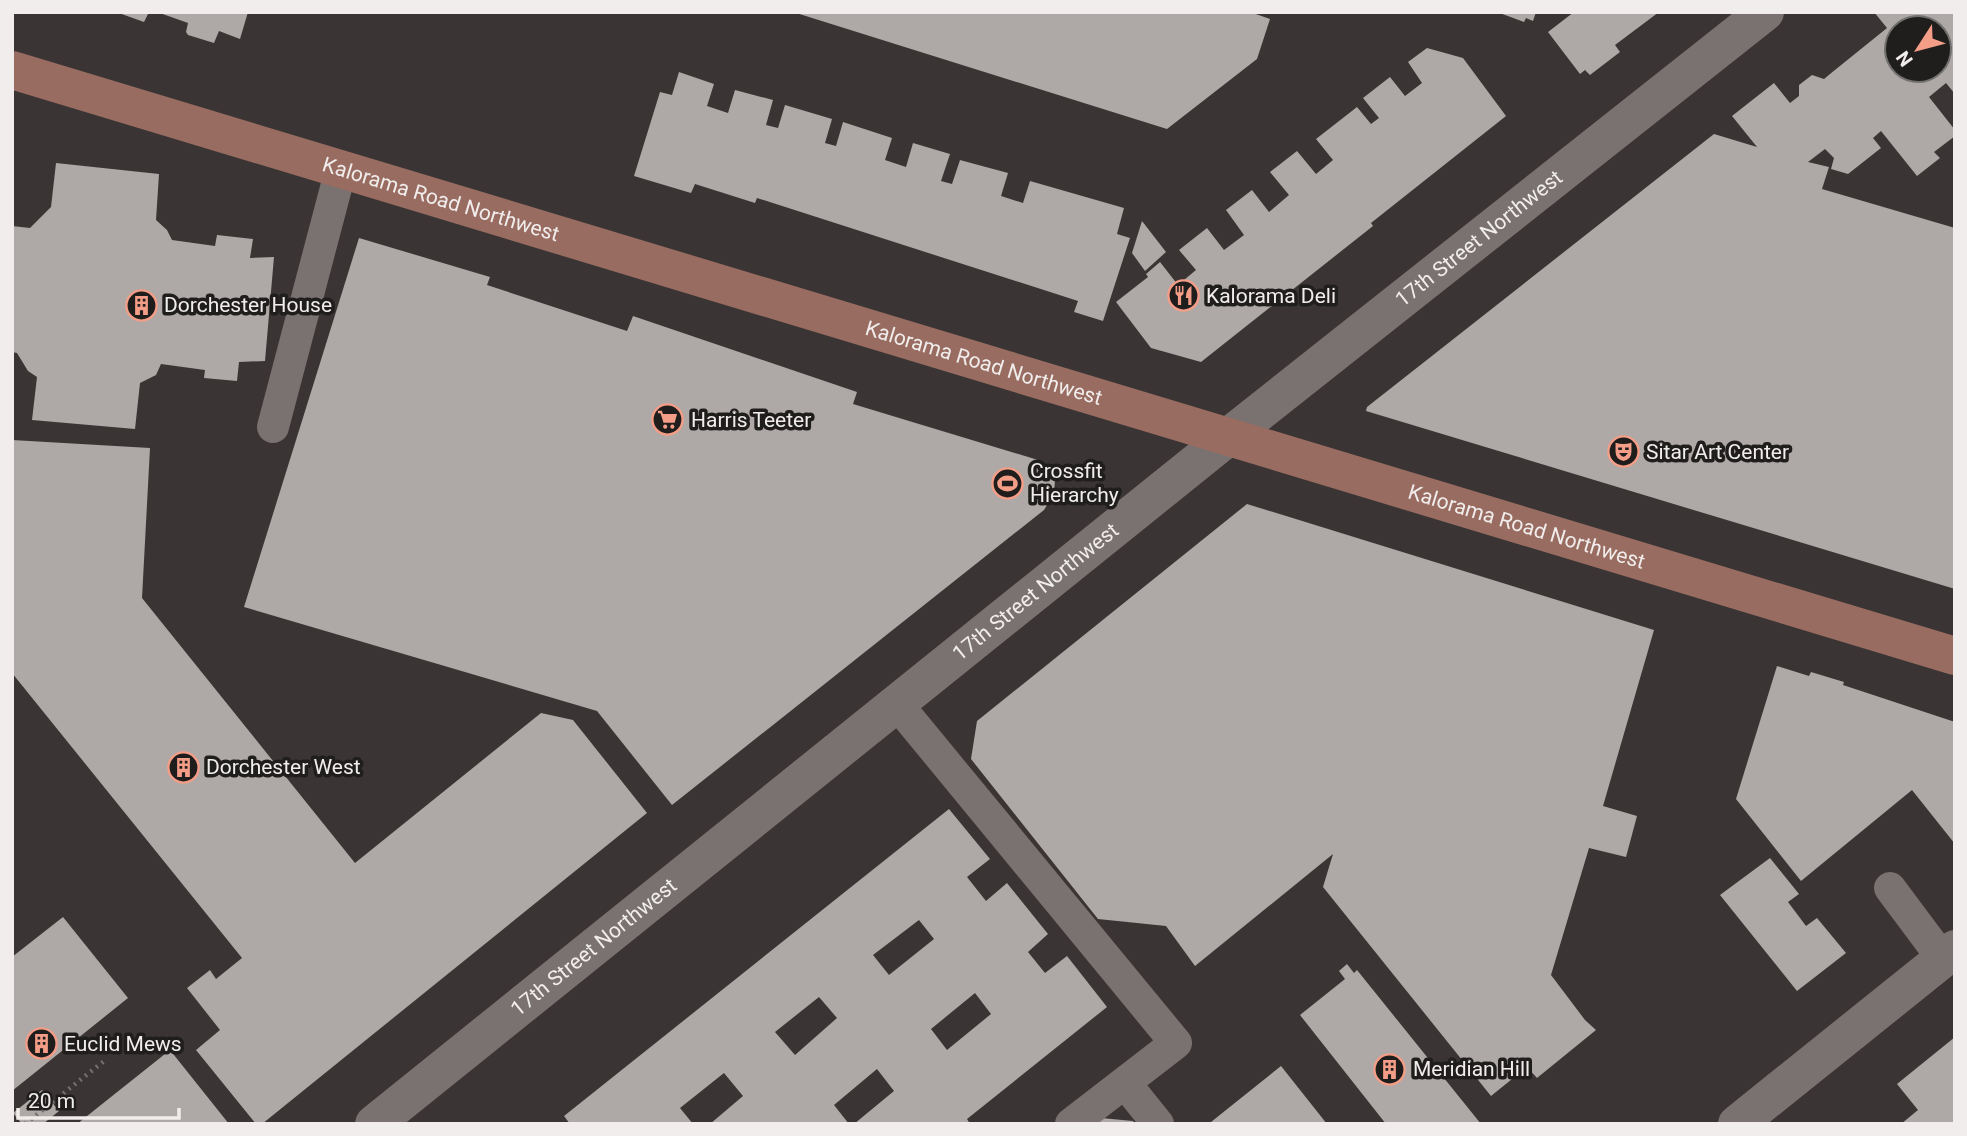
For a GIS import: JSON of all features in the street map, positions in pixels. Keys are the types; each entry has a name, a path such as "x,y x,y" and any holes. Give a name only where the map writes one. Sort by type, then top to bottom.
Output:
{"street":[{"name":"17th Street Northwest","path":"374,1124 1228,437 1765,12"},
{"name":"Kalorama Road Northwest","path":"12,70 1228,437 1954,651"},
{"path":"1737,1124 1949,954"}],"lane":[{"path":"272,427 341,169"},
{"path":"897,704 1175,1043 1071,1124"},
{"path":"1890,888 1949,954"},
{"path":"1125,1083 1157,1124"}],"path":[{"path":"26,1124 104,1061"}],"building":[{"path":"116,12 149,12 144,22"},
{"path":"157,12 248,12 240,39 219,31 214,43 188,35 188,23"},
{"path":"793,12 1250,12 1270,19 1257,59 1167,129"},
{"path":"1497,12 1536,12 1533,21 1526,18 1524,22"},
{"path":"1574,12 1659,12 1615,45 1620,52 1590,75 1585,70 1580,74 1548,32"},
{"path":"1874,12 1955,12 1955,94 1947,84 1953,84 1953,14 1883,14 1883,23"},
{"path":"1883,31 1883,84 1945,84 1929,97 1955,130 1955,136 1934,152 1940,158 1917,176 1881,131 1873,138 1881,148 1848,174 1831,169 1834,158 1825,149 1808,162 1829,167 1822,189 1955,228 1955,589 1366,411 1367,407 1714,134 1757,147 1732,116 1774,83 1790,103 1799,96 1799,85 1812,75 1824,79"},
{"path":"1427,48 1463,58 1506,116 1371,223 1373,226 1201,362 1151,348 1116,302 1148,277 1146,274 1160,262 1178,285 1196,270 1179,250 1207,228 1224,250 1244,235 1226,210 1252,190 1269,212 1289,195 1270,172 1297,151 1316,174 1333,160 1316,139 1357,107 1371,124 1379,118 1363,98 1390,77 1405,96 1422,83 1408,62"},
{"path":"679,72 714,84 707,106 728,113 735,90 773,100 766,125 778,128 785,105 832,119 825,143 836,146 843,122 892,138 885,160 906,167 913,143 950,154 941,181 952,184 960,160 1008,173 1001,196 1023,203 1030,181 1124,208 1117,234 1130,238 1103,321 1074,312 1078,301 757,198 755,203 695,184 691,193 634,176 660,92 672,95"},
{"name":"Dorchester House","path":"56,163 159,174 156,220 167,230 172,240 215,246 217,235 253,239 250,258 274,257 265,361 239,362 237,381 204,378 205,370 161,364 156,375 140,383 135,429 32,420 37,377 28,371 17,353 12,352 12,226 30,228 51,207"},
{"path":"1142,221 1166,252 1145,271 1132,253"},
{"path":"359,238 490,277 487,285 627,331 633,316 857,392 853,404 1038,460 1046,465 1055,480 1054,494 1044,510 672,805 597,711 244,607"},
{"name":"Dorchester West","path":"12,440 150,448 142,598 355,863 541,713 573,720 647,813 262,1124 256,1124 196,1050 220,1030 187,988 210,970 216,979 242,958 12,673"},
{"path":"1247,504 1654,630 1603,806 1637,816 1626,857 1589,848 1551,975 1585,1020 1596,1030 1537,1078 1527,1067 1491,1096 1323,887 1333,854 1195,966 1166,926 1098,919 971,759 977,721"},
{"path":"1777,666 1809,676 1811,672 1844,682 1843,685 1955,722 1955,844 1912,790 1801,881 1736,799"},
{"path":"949,809 990,859 967,877 986,901 1007,883 1048,934 1028,952 1045,973 1067,956 1107,1007 967,1119 970,1124 854,1124 894,1091 877,1069 834,1105 849,1124 710,1124 743,1096 724,1073 680,1108 693,1124 570,1124 564,1116","holes":["919,920 934,939 889,975 873,955","975,993 991,1014 947,1050 931,1029","819,997 837,1018 795,1055 775,1032"]},
{"path":"1770,858 1799,894 1788,902 1806,926 1817,918 1846,953 1797,991 1720,895"},
{"name":"Euclid Mews","path":"63,917 128,998 12,1091 12,957"},
{"name":"Meridian Hill","path":"1347,964 1354,973 1357,970 1481,1124 1386,1124 1300,1015 1345,979 1339,971"},
{"path":"1955,1037 1955,1124 1901,1124 1918,1110 1897,1084"},
{"name":"Euclid Mews","path":"170,1050 229,1124 77,1124"},
{"path":"1281,1066 1327,1124 1212,1124 1211,1122"},
{"path":"42,1090 59,1111 43,1124 22,1124 13,1113"},
{"path":"1101,1118 1133,1121 1135,1124 1094,1124"}],"place":[{"name":"Kalorama Deli","path":"1183,296"},
{"name":"Dorchester House","path":"141,305"},
{"name":"Harris Teeter","path":"668,420"},
{"name":"Sitar Art Center","path":"1623,452"},
{"name":"Crossfit Hierarchy","path":"1007,483"},
{"name":"Dorchester West","path":"183,767"},
{"name":"Euclid Mews","path":"41,1044"},
{"name":"Meridian Hill","path":"1390,1069"}]}
